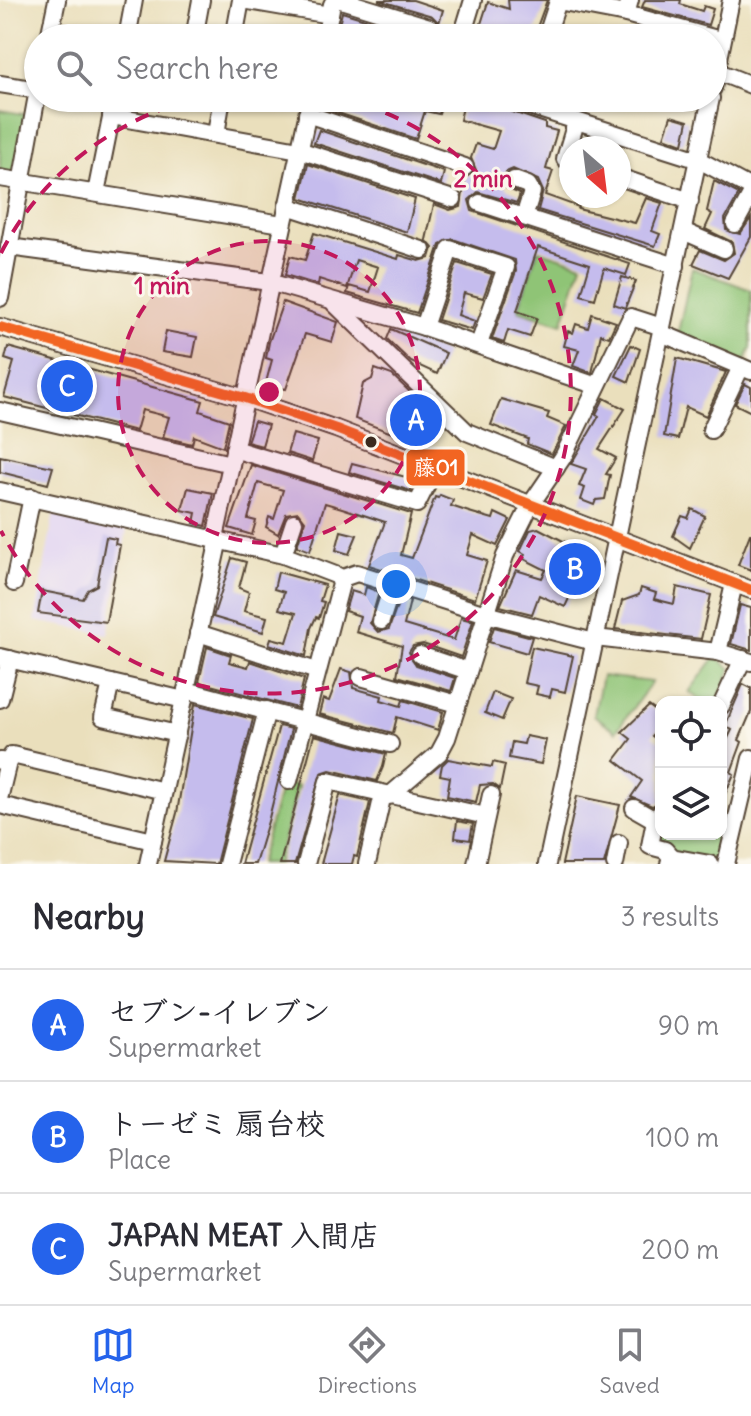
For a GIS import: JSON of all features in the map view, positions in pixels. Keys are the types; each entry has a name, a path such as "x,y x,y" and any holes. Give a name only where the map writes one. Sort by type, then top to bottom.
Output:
{"street":[{"path":"52,24 57,0"},
{"path":"130,24 134,0"},
{"path":"197,24 201,0"},
{"path":"237,24 242,0 331,8"},
{"path":"341,0 419,24"},
{"path":"466,24 473,0"},
{"path":"722,24 731,0"},
{"path":"551,24 558,1 628,7 675,24"},
{"path":"727,75 751,85"},
{"path":"0,84 24,88"},
{"path":"0,298 34,112"},
{"path":"96,193 112,112"},
{"path":"216,134 220,112"},
{"path":"148,864 232,456 308,112"},
{"path":"324,112 465,167"},
{"path":"552,112 699,160 751,188"},
{"path":"547,864 708,112"},
{"path":"111,116 299,150 453,199"},
{"path":"572,136 576,122"},
{"path":"0,178 282,224"},
{"path":"514,180 528,185 532,192 524,217"},
{"path":"631,181 690,201"},
{"path":"735,224 751,195"},
{"path":"480,203 676,266"},
{"path":"287,206 422,250"},
{"path":"683,231 724,249"},
{"path":"9,247 269,282 479,344 597,386"},
{"path":"424,327 450,249 506,267 479,344"},
{"path":"333,302 467,432 556,468"},
{"path":"367,864 386,795 439,753 505,556 531,504 556,468 631,317 746,369 711,430"},
{"path":"0,327 245,398 436,466 751,590"},
{"path":"0,411 232,456 417,504 436,466"},
{"path":"0,491 283,555 332,571 340,579"},
{"path":"14,583 32,497"},
{"path":"283,555 294,522"},
{"path":"340,579 357,573 486,614 595,640 718,652 747,660 727,696"},
{"path":"289,781 340,579"},
{"path":"381,621 393,584"},
{"path":"718,652 734,584"},
{"path":"198,633 317,671"},
{"path":"420,655 468,671"},
{"path":"0,699 5,658 111,683 267,710 390,744"},
{"path":"361,677 457,704"},
{"path":"111,683 103,717 177,734"},
{"path":"227,864 267,710"},
{"path":"0,795 4,762 12,755 164,791"},
{"path":"726,864 751,758"},
{"path":"306,864 328,781 486,816"},
{"path":"476,864 491,795"},
{"path":"0,805 153,841"},
{"path":"634,808 655,815"},
{"path":"655,827 650,846 665,850 670,860 710,864"},
{"path":"615,864 619,843"}],"shaded area":[{"path":"54,512 127,529 108,634 35,621"}],"green space":[{"path":"0,110 29,115 16,175 0,173"},
{"path":"538,250 582,264 562,324 518,310"},
{"path":"692,268 751,290 751,348 744,364 677,337"},
{"path":"716,656 731,669 720,696 695,696 689,692"},
{"path":"602,676 652,682 616,731 594,715"},
{"path":"282,782 298,786 277,864 259,864"},
{"path":"656,840 725,840 721,861 674,853 655,844"}],"building":[{"path":"378,0 413,0 443,10 439,23 432,16"},
{"path":"508,0 547,0 538,24 481,24 488,2 509,9"},
{"path":"645,0 681,0 680,4 702,11 704,6 713,9 708,24 704,24 642,7"},
{"path":"342,12 381,24 339,24"},
{"path":"335,112 425,112 416,139"},
{"path":"462,112 513,112 545,123 545,128 557,131 546,169 553,171 545,195 559,200 559,208 578,208 635,223 646,198 662,203 652,231 660,234 655,246 538,210 543,191 538,180 513,169 506,172 503,181 506,188 520,194 517,203 478,192 469,200 472,211 630,264 626,275 604,268 595,299 581,295 590,264 538,247 517,311 537,318 530,337 508,330 504,343 492,339 516,271 515,260 453,239 440,245 417,313 347,293 349,286 370,292 378,267 356,260 347,288 319,279 318,285 285,275 290,256 305,260 314,233 398,259 399,255 419,261 430,258 433,248 426,240 434,204 450,210 461,207 465,178 476,170 471,158 476,144 493,149 499,131 460,120"},
{"path":"671,116 688,121 683,144 664,137"},
{"path":"319,130 444,172 441,184 314,143"},
{"path":"308,164 415,199 407,232 300,198"},
{"path":"714,181 739,194 725,219 726,230 740,234 751,218 751,237 728,278 693,264 700,250 724,260 734,253 732,242 705,229 712,214 707,211"},
{"path":"457,263 492,274 483,298 464,293 458,315 475,321 472,330 438,320"},
{"path":"622,277 636,281 625,308 614,304"},
{"path":"283,302 338,322 332,342 305,334 286,389 281,388 280,391 265,386 272,360 266,358 269,342"},
{"path":"592,314 616,322 609,337 601,334 592,373 573,366 579,350 564,346 568,331 573,333 576,324 588,328"},
{"path":"391,329 446,353 437,374 411,362 387,339"},
{"path":"166,331 197,337 193,357 162,352"},
{"path":"631,345 640,349 629,382 616,376"},
{"path":"8,347 203,401 200,411 229,421 223,447 194,436 192,444 163,437 169,417 142,410 136,431 4,397 14,362 5,359"},
{"path":"677,358 726,372 706,416 686,407 678,439 664,436"},
{"path":"375,369 392,375 432,413 422,439 417,437 415,442 355,419 363,384 372,379"},
{"path":"745,384 751,387 751,412 735,404"},
{"path":"604,398 625,409 599,449 616,458 606,474 610,475 605,499 596,500 594,505 581,500 585,488 579,486 586,469 571,464 599,416 596,414"},
{"path":"501,399 549,413 547,418 566,426 552,454 527,444 528,439 491,425"},
{"path":"254,421 268,425 262,446 247,442"},
{"path":"293,434 318,441 312,461 287,453"},
{"path":"0,456 53,467 48,484 0,472"},
{"path":"352,463 417,479 411,491 349,472"},
{"path":"251,465 411,514 401,555 412,558 435,497 440,495 453,500 451,506 493,519 495,513 510,520 497,546 473,535 467,555 487,561 475,599 369,565 385,522 342,508 325,503 310,551 297,546 305,521 298,512 286,514 278,534 266,527 269,517 274,519 283,490 258,483 248,519 256,521 252,535 229,528"},
{"path":"188,488 213,493 206,526 194,523 196,513 182,510"},
{"path":"692,509 705,516 690,548 673,536 682,516 688,518"},
{"path":"538,528 571,545 568,550 586,555 592,565 587,585 577,581 565,607 539,595 532,614 500,606 516,570 542,578 546,570 522,558 525,554 520,551 530,530"},
{"path":"341,531 357,535 349,554 336,550"},
{"path":"751,534 751,570 738,565"},
{"path":"106,537 116,539 115,544 120,545 106,622 38,613 42,591 83,599 88,590 97,585"},
{"path":"232,558 246,562 239,588 249,592 244,611 267,617 263,632 213,617"},
{"path":"278,572 325,585 320,601 324,602 319,618 316,617 311,628 306,656 269,644 271,638 287,642 296,613 279,609 284,592 274,589"},
{"path":"366,587 379,592 370,623 378,632 389,629 400,598 410,601 404,625 454,640 461,618 473,621 461,657 423,644 413,646 409,652 416,665 455,678 451,691 397,676 402,646 356,632 360,616 345,611 351,591 364,595"},
{"path":"677,587 711,595 701,639 615,629 622,601 639,595 641,588 656,593 654,599 674,604"},
{"path":"740,605 751,608 751,650 731,644"},
{"path":"494,627 532,637 527,653 489,642"},
{"path":"207,647 231,655 229,662 248,667 250,661 304,679 297,708 199,682"},
{"path":"532,647 573,656 565,692 552,689 550,697 536,694 538,686 524,683"},
{"path":"341,669 351,672 353,688 382,696 381,700 401,706 403,700 443,712 438,730 397,717 393,733 319,714 323,699 329,701"},
{"path":"743,684 751,688 751,712 739,740 742,742 727,790 727,740 732,730 727,727"},
{"path":"493,692 511,699 502,720 485,713"},
{"path":"195,704 253,719 216,864 164,861 177,813"},
{"path":"649,706 655,710 655,732 652,736 655,738 655,804 652,806 631,797 642,781 615,760 631,739 622,732"},
{"path":"279,726 291,729 269,818 255,864 241,864"},
{"path":"314,735 386,754 383,767 377,781 330,770 321,773 295,864 280,864"},
{"path":"526,736 546,740 541,764 509,758 512,742 524,744"},
{"path":"448,759 492,767 493,762 505,765 500,789 493,784 480,785 476,802 447,796 450,777 440,775 442,765"},
{"path":"340,795 370,802 357,857 354,856 352,864 321,864"},
{"path":"577,796 620,805 604,864 562,864"},
{"path":"457,821 473,824 470,840 455,838"}],"transit line":[{"name":"藤01","path":"0,327 245,398 336,429 751,590"}],"place":[{"name":"JAPAN MEAT 入間店","path":"67,386"},
{"name":"セブン-イレブン","path":"416,420"},
{"name":"トーゼミ 扇台校","path":"575,569"}]}
